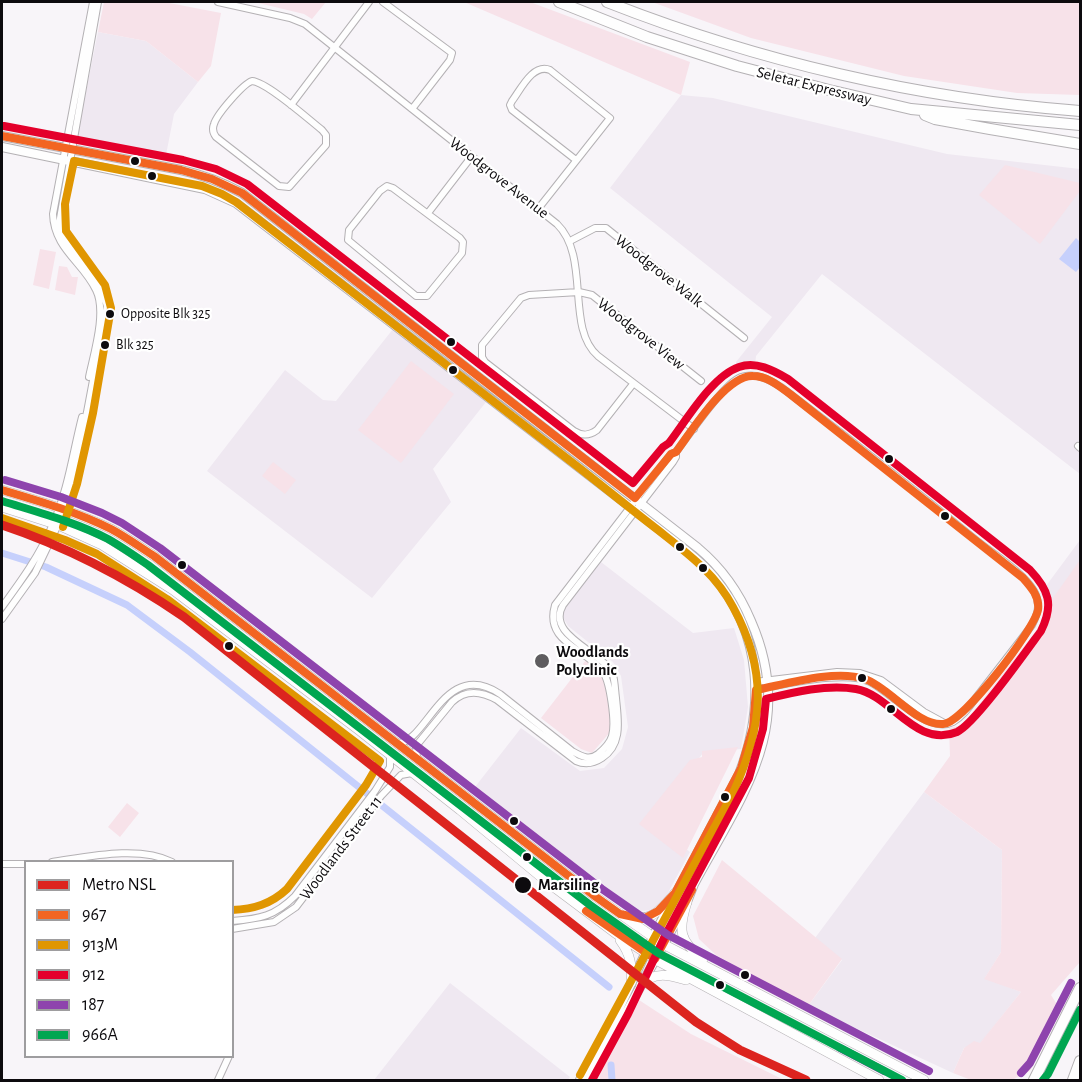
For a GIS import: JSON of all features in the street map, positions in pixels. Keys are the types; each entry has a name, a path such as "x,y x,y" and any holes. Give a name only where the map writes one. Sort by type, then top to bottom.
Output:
{"highway":[{"name":"Seletar Expressway","path":"559,2 647,37 737,66 911,109 1080,125"},
{"name":"Seletar Expressway","path":"607,2 753,52 918,90 1080,111"},
{"path":"1054,109 1080,104"},
{"path":"911,109 935,119 1080,144"},
{"path":"1034,1080 1080,988"},
{"path":"1073,1080 1080,1061"},
{"path":"1029,1080 1039,1069"}],"main road":[{"path":"2,136 206,176 227,184 704,552 731,582 745,606 760,642 768,683 769,718 756,766 694,884 681,926 683,939 696,954 726,975"},
{"path":"2,147 205,189 236,203 632,508 704,566 727,593 738,613 751,649 756,686 754,721 741,768 645,953 636,984 590,1080"},
{"path":"2,490 62,508 113,530 154,556 620,914 663,944 924,1080"},
{"path":"2,507 60,531 69,530 102,545 173,590 360,731 546,882 615,933 655,959 879,1080"},
{"path":"620,914 638,919 647,918 662,908 675,894"},
{"path":"580,1080 636,984 655,959 687,902"},
{"path":"615,933 629,953 636,984"},
{"path":"636,984 658,975 683,979 708,988"}],"street":[{"path":"2,619 32,571 55,528 62,508 83,411 101,308 96,290 56,235 53,214 67,161 88,48 93,2"},
{"path":"89,39 98,2"},
{"name":"Woodgrove Avenue","path":"218,2 290,18 305,24 538,209 563,230 570,241"},
{"path":"291,105 369,2"},
{"path":"383,2 452,52 450,60 412,109"},
{"path":"538,209 610,117 550,70 543,67 537,69 512,101 510,105 512,110 576,160"},
{"path":"258,81 291,105 322,130 326,145 293,185 284,188 216,137 213,127 214,122 247,82 258,81"},
{"path":"428,213 472,156"},
{"path":"387,186 428,213 460,238 464,248 431,293 427,296 416,296 351,244 348,235 349,230 380,191 387,186"},
{"name":"Woodgrove Walk","path":"570,241 595,228 606,228 744,338"},
{"path":"570,241 585,340 593,352 694,429"},
{"path":"579,292 520,298 482,345 482,357 550,412 583,435 589,435 597,430 633,384"},
{"name":"Woodgrove View","path":"579,292 592,295 701,381"},
{"path":"417,758 416,746 452,702 458,696 468,692 483,693 497,700 582,764 594,763 610,752 616,741 619,724 613,675 605,664 562,627 559,614 563,605 638,500 676,457 676,452 725,389 734,380 745,376 765,378 781,387 871,457 1032,588 1039,605 1032,625 965,711 956,720 946,724 933,724 880,688 861,678 835,677 756,686"},
{"path":"399,743 409,740 447,696 462,688 482,686 500,694 572,751 590,758 600,752 609,742 614,724 607,681 598,667 559,635 553,622 553,610 557,600 632,508"},
{"path":"2,607 32,571"},
{"name":"Woodlands Street 11","path":"234,929 274,922 290,912 302,900 369,812 390,767 390,756"},
{"name":"Woodlands Street 11","path":"234,921 271,915 284,907 295,896 363,807 401,775 412,773"},
{"path":"62,860 132,853 169,860"},
{"path":"2,864 24,864"},
{"path":"218,1080 228,1058"}],"shaded area":[{"path":"104,2 164,2 221,13 211,66 198,82 146,41 98,32"},
{"path":"254,2 326,2 312,19 304,14"},
{"path":"464,2 530,2 690,62 681,95"},
{"path":"652,2 1080,2 1080,95 1017,93 904,76 751,38"},
{"path":"98,32 146,41 198,82 174,114 165,160 82,144 77,136"},
{"path":"681,95 713,98 947,154 1080,169 1080,474 822,274 756,356 755,366 736,370 736,362 772,317 610,188"},
{"path":"1005,165 1080,183 1080,191 1040,244 979,195"},
{"path":"40,249 56,252 49,289 33,285"},
{"path":"59,266 67,267 72,277 78,277 75,295 55,290"},
{"path":"393,329 486,402 433,469 451,502 372,598 207,471 285,370 323,400 336,401"},
{"path":"411,361 454,394 401,463 358,430"},
{"path":"273,462 296,480 285,494 262,476"},
{"path":"1080,540 1080,586 1063,611 1040,594"},
{"path":"1080,560 1080,962 1051,995 1061,1011 1030,1071 1012,1080 971,1080 953,1073 964,1048 974,1041 980,1043 1021,992 984,979 1001,952 1002,850 924,792 950,756 949,728 963,725 1045,619 1053,598"},
{"path":"601,562 693,633 734,628 744,660 748,707 741,749 703,753 651,820 690,852 663,902 652,910 638,911 475,787 521,728 580,771 604,768 622,749 628,727 621,676 613,662 568,626 563,617 565,608"},
{"path":"586,660 595,668 605,684 610,710 611,731 592,753 581,749 541,718"},
{"path":"738,747 683,858 639,824 690,760 702,757 702,751"},
{"path":"924,792 1002,850 1001,952 985,978 1021,992 980,1044 964,1048 953,1073 808,1006 842,960 815,938"},
{"path":"127,803 139,813 120,837 108,827"},
{"path":"722,860 842,959 808,1006 716,955 699,939 693,916"},
{"path":"450,983 570,1077 568,1080 374,1080"},
{"path":"639,1000 691,1034 784,1080 595,1080"}],"water":[{"path":"1076,238 1080,242 1080,267 1076,272 1059,259"}],"waterway":[{"path":"2,553 46,567 127,605 190,652 609,987"},
{"path":"611,1065 612,1080"}],"metro line":[{"name":"NSL","path":"2,525 74,553 141,589 184,617 696,1022 740,1050 806,1080"}],"transit line":[{"name":"912","path":"4,126 183,160 216,169 247,184 633,483 669,443 700,400 719,380 729,372 745,365 770,370 788,379 1030,570 1042,584 1048,598 1048,606 1041,631 988,702 957,732 942,735 929,733 916,727 869,693 856,689 822,688 766,699 763,729 749,778 592,1080"},
{"name":"967","path":"2,136 181,170 212,179 242,193 635,498 671,454 676,452 721,394 743,378 758,376 768,380 790,394 1023,578 1036,597 1038,610 1034,621 1011,655 981,693 953,720 943,724 923,719 884,690 865,679 853,676 810,678 756,690 753,727 741,768 675,893 658,911 643,919 620,914 596,897 154,556 122,535 85,517 2,490"},
{"name":"913M","path":"63,527 77,484 93,413 111,308 105,285 66,231 65,204 74,161 202,186 236,202 700,564 718,584 733,607 745,631 752,655 757,677 758,700 751,745 733,793 580,1075"},
{"name":"187","path":"5,480 61,497 122,523 160,548 602,889 668,935 929,1071"},
{"name":"966A","path":"2,501 82,527 123,548 590,905 658,953 902,1080"},
{"name":"913M","path":"2,518 65,540 97,554 122,570 167,599 380,761 366,785 287,889 262,905 234,910"},
{"name":"967","path":"586,911 655,959 692,890"},
{"name":"187","path":"1021,1073 1030,1063 1071,983"},
{"name":"966A","path":"1043,1080 1080,1010"},
{"name":"187","path":"840,1048 884,1071"}],"place":[{"name":"Opposite Blk 325","path":"110,314"},
{"name":"Blk 325","path":"105,345"},
{"name":"Woodlands Polyclinic","path":"542,661"},
{"name":"Marsiling","path":"523,885"}]}
